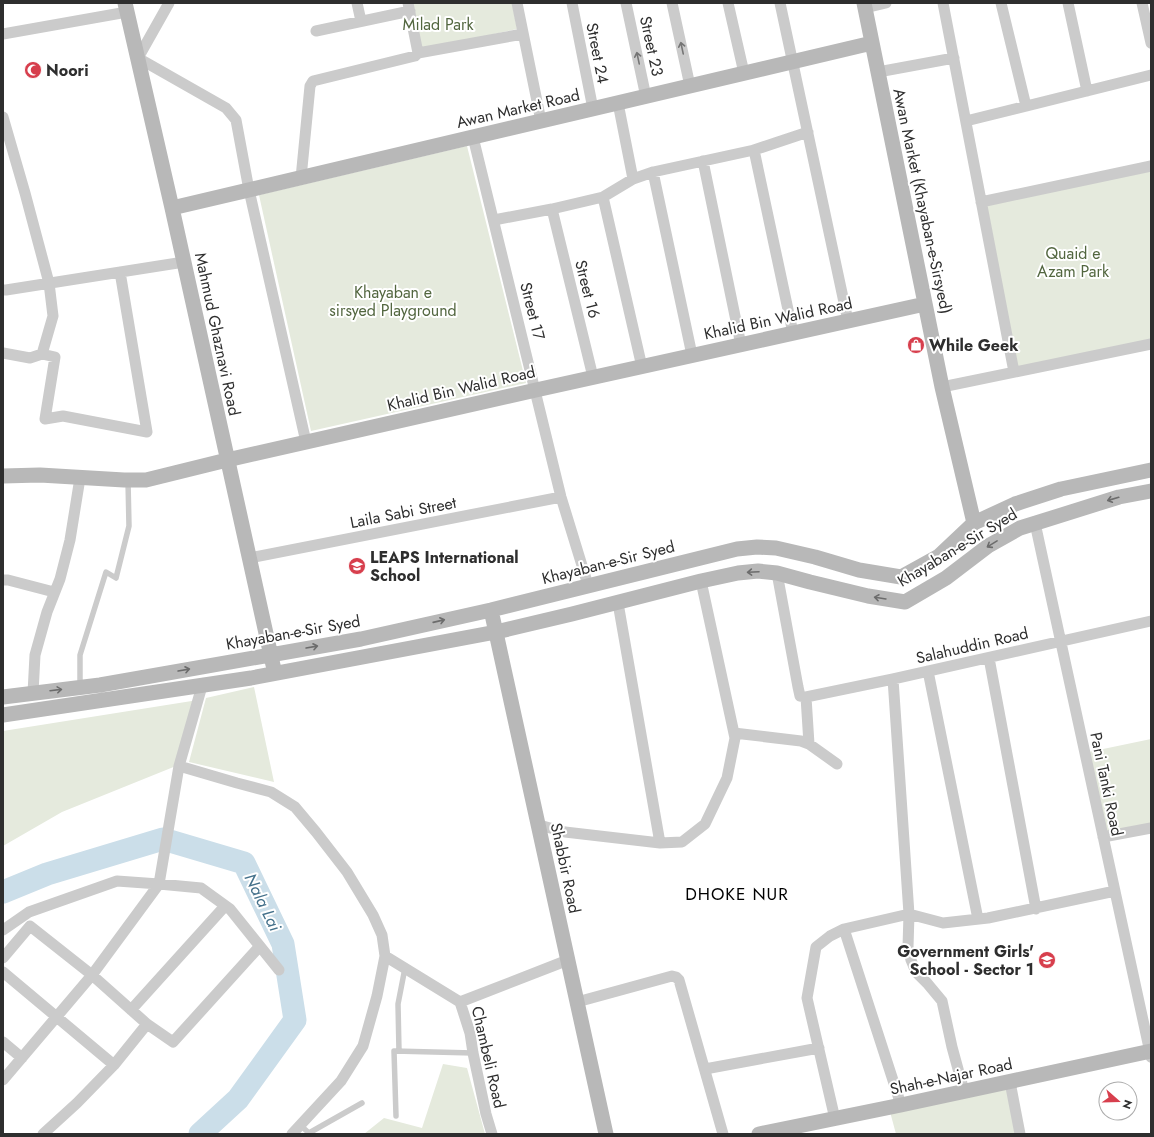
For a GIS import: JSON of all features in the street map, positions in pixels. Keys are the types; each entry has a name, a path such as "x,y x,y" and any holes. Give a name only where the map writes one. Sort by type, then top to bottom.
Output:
{"street":[{"path":"169,3 138,58 226,108 236,120 249,190 306,442"},
{"path":"357,3 361,21"},
{"path":"517,3 541,121"},
{"name":"Street 24","path":"572,3 593,109"},
{"name":"Street 23","path":"626,3 646,96"},
{"path":"672,3 690,86"},
{"path":"728,3 744,73"},
{"path":"780,3 848,321"},
{"path":"864,6 886,3"},
{"path":"943,3 1014,372"},
{"path":"1001,3 1026,106"},
{"path":"1068,3 1087,91"},
{"path":"1142,3 1151,43"},
{"name":"Awan Market (Khayaban-e-Sirsyed)","path":"864,6 942,387 974,523"},
{"path":"316,30 361,21 409,7 418,53"},
{"path":"3,34 126,8"},
{"name":"Mahmud Ghaznavi Road","path":"126,8 172,208 275,674"},
{"path":"301,178 310,86 313,81 414,56 418,53 523,34"},
{"name":"Awan Market Road","path":"172,208 872,43"},
{"path":"878,72 954,58"},
{"path":"966,121 1151,75"},
{"path":"618,103 633,179"},
{"path":"3,117 7,148 49,283 53,316 42,354"},
{"path":"494,220 604,197 633,179 653,172 754,150 808,132"},
{"name":"Street 17","path":"473,137 561,497 588,585"},
{"path":"754,150 793,333"},
{"path":"703,162 741,345"},
{"path":"981,202 1151,166"},
{"path":"653,172 692,355"},
{"path":"604,197 642,366"},
{"name":"Street 16","path":"552,209 594,377"},
{"path":"3,290 184,262"},
{"path":"3,353 30,358 42,354 55,357 45,419 63,416 147,432 120,272"},
{"name":"Khalid Bin Walid Road","path":"3,476 40,475 146,480 227,460 642,366 925,304"},
{"path":"942,387 1151,344"},
{"name":"Khayaban-e-Sir Syed","path":"3,697 100,685 360,639 491,610 737,549 757,547 776,548 815,557 859,570 901,577 939,556 974,523 1015,504 1061,489 1151,470"},
{"path":"33,693 35,655 47,612 60,579 70,540 80,478"},
{"name":"Khayaban-e-Sir Syed","path":"3,715 275,674 496,632 618,603 701,580 738,573 758,571 777,573 868,596 905,602 946,578 988,546 1020,528 1118,497 1151,491"},
{"name":"Laila Sabi Street","path":"250,558 561,497"},
{"name":"Pani Tanki Road","path":"1035,523 1151,1053"},
{"path":"777,573 803,696 809,744"},
{"path":"3,580 54,592"},
{"path":"539,825 565,832 660,843 682,842 705,824 727,778 735,738 701,580"},
{"path":"618,603 660,843"},
{"name":"Shabbir Road","path":"491,610 606,1134"},
{"name":"Salahuddin Road","path":"803,696 928,672 1151,621"},
{"path":"989,658 1036,908"},
{"path":"928,672 978,919"},
{"path":"893,679 909,914 908,947 916,972 942,1001 952,1047 964,1091"},
{"path":"3,1080 92,975 159,884 179,770 202,686"},
{"path":"734,733 790,739 809,744 838,764"},
{"path":"179,770 271,792 295,807 346,872 373,915 382,935 385,956 363,1046 341,1081 292,1134"},
{"path":"1103,837 1151,828"},
{"path":"3,930 29,912 117,881 201,888 230,910 279,970"},
{"path":"834,1119 807,998 816,947 830,936 844,930 909,914 942,923 996,917 1115,891"},
{"path":"131,1010 225,906"},
{"path":"3,958 30,926 92,975 147,1024 173,1042 260,946"},
{"path":"844,930 901,1105"},
{"name":"Chambeli Road","path":"385,956 460,1002 470,1033 486,1114 492,1134"},
{"path":"460,1002 568,960"},
{"path":"3,972 114,1064"},
{"path":"577,1002 672,976 676,977 679,980 723,1134"},
{"path":"43,1134 77,1103 114,1064 147,1024"},
{"path":"3,1042 22,1058"},
{"path":"705,1069 819,1048"},
{"name":"Shah-e-Najar Road","path":"759,1134 1151,1053"},
{"path":"1010,1082 1020,1134"}],"lane":[{"path":"80,687 80,655 106,572 116,578 129,526 128,480"},
{"path":"399,1051 398,1004 405,968"},
{"path":"396,1116 394,1051 473,1053"},
{"path":"300,1125 309,1133 362,1103"}],"green space":[{"name":"Milad Park","path":"412,3 512,3 517,29 421,50"},
{"name":"Khayaban e sirsyed Playground","path":"467,146 526,383 311,431 259,195"},
{"name":"Quaid e Azam Park","path":"1151,166 1151,344 1014,372 981,202"},
{"path":"254,687 274,782 189,762 206,698"},
{"path":"198,700 176,766 62,812 3,846 3,731"},
{"path":"1151,739 1151,828 1103,837 1084,753"},
{"path":"443,1064 467,1068 485,1134 364,1134 384,1118 422,1128"},
{"path":"1010,1082 1020,1134 896,1134 889,1108"}],"waterway":[{"name":"Nala Lai","path":"3,892 47,874 163,839 244,863 283,944 295,1020 238,1099 200,1134"}],"place":[{"name":"Noori","path":"33,70"},
{"name":"While Geek","path":"916,345"},
{"name":"LEAPS International School","path":"357,566"},
{"name":"Government Girls' School - Sector 1","path":"1047,960"}],"district":[{"name":"DHOKE NUR","path":"737,894"}]}
